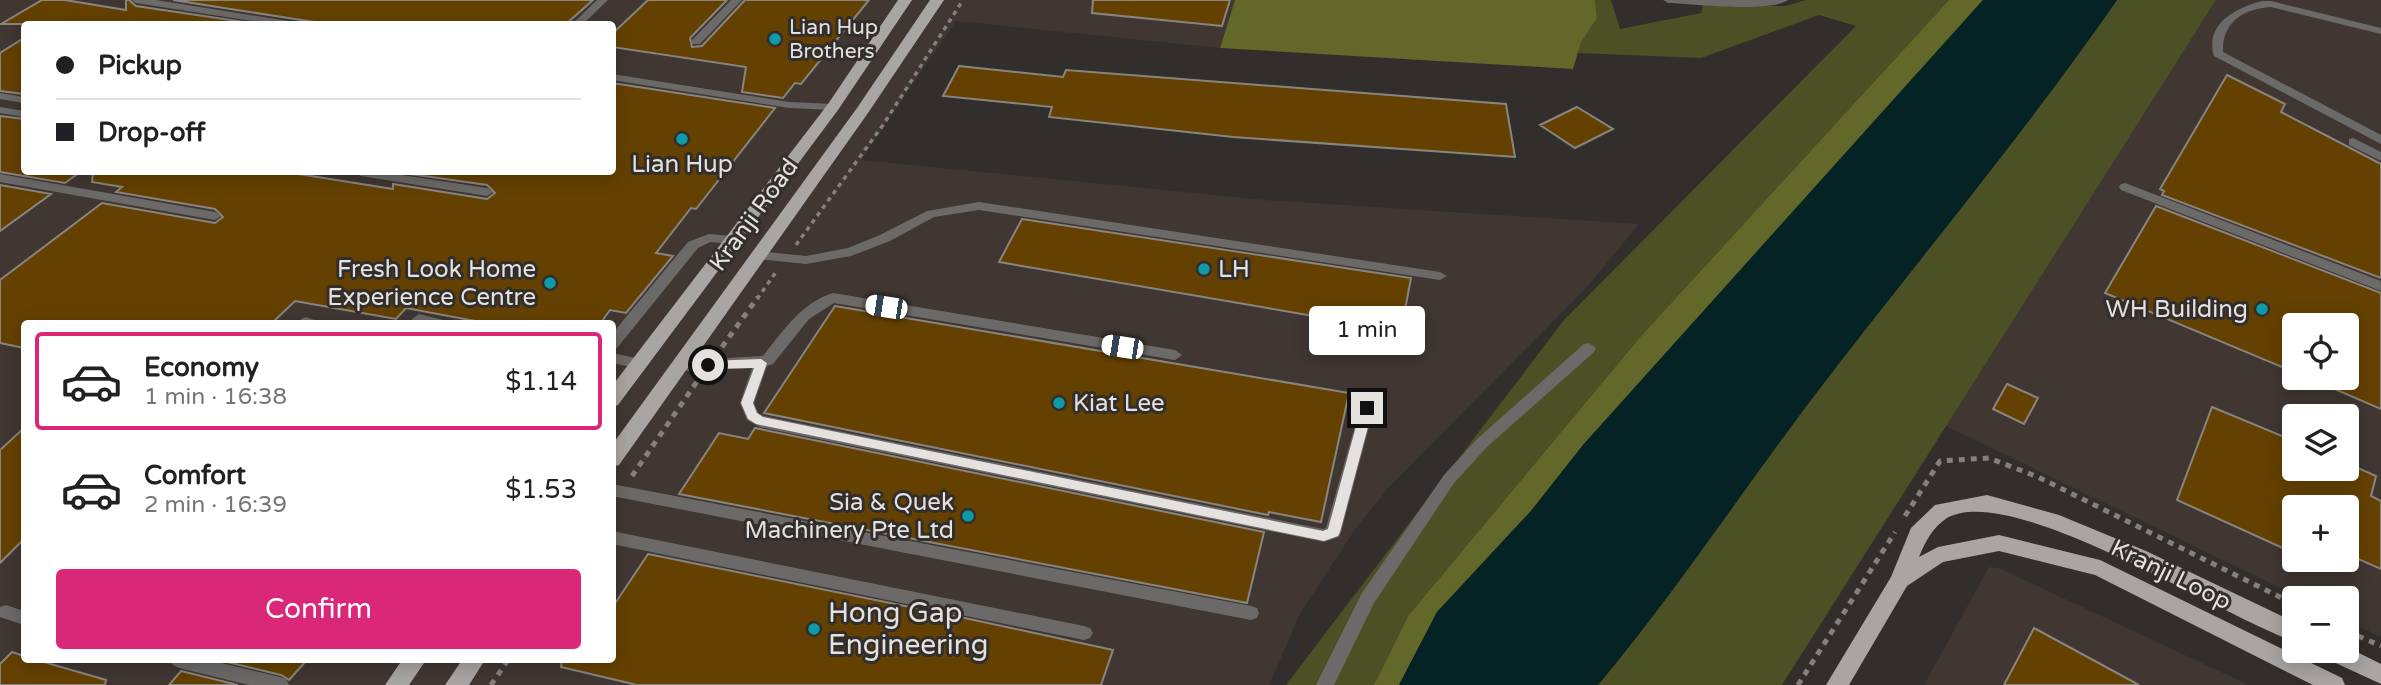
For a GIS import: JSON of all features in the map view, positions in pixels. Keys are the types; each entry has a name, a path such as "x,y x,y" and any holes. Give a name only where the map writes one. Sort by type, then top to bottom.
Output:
{"main road":[{"name":"Kranji Road","path":"616,392 640,364 833,107 905,0"},
{"name":"Kranji Road","path":"616,454 863,110 937,0"},
{"name":"Kranji Loop","path":"1837,685 1900,580 1918,534 1942,511 1987,503 2052,521 2138,557 2282,626"},
{"name":"Kranji Loop","path":"1900,580 1938,555 1999,544 2100,568 2334,685"},
{"path":"396,685 413,663"},
{"path":"456,685 472,663"},
{"path":"2358,663 2381,674"},
{"path":"2300,668 2320,685"}],"lane":[{"path":"136,0 269,21"},
{"path":"581,21 603,0"},
{"path":"696,42 737,0"},
{"path":"1668,0 1748,4 1783,0"},
{"path":"2380,138 2218,54 2218,35 2234,15 2258,4 2381,31"},
{"path":"616,78 789,105 833,107"},
{"path":"0,96 21,100"},
{"path":"789,105 822,121"},
{"path":"0,110 21,114"},
{"path":"2353,142 2381,157"},
{"path":"380,175 487,192"},
{"path":"0,178 215,216"},
{"path":"2125,187 2381,286"},
{"path":"758,255 806,260 850,252 885,238 931,214 979,205 1440,276"},
{"path":"616,339 693,245 709,238 733,240"},
{"path":"678,366 761,363 768,360 797,323 825,300 833,298 1175,355"},
{"path":"419,319 424,320"},
{"path":"1325,685 1368,598 1449,479 1482,443 1589,348"},
{"path":"616,359 640,364"},
{"path":"761,363 747,403 752,416 760,421 1324,536 1334,532 1367,408"},
{"path":"616,491 1251,613"},
{"path":"616,538 1084,632"},
{"path":"6,612 21,617"},
{"path":"191,663 280,685"}],"path":[{"path":"2359,636 2381,646"},
{"path":"491,685 506,663"}],"shaded area":[{"path":"0,0 1235,0 1220,48 956,21 861,160 1265,200 1639,224 1587,287 1389,487 1356,528 1301,612 1269,685 0,685"},
{"path":"2216,0 2381,0 2381,637 2359,627 2359,586 2282,586 2282,589 1944,425"},
{"path":"1989,567 1999,568 2249,685 1924,685"}],"green space":[{"path":"1235,0 1595,0 1597,18 1581,42 1573,69 1220,48"},
{"path":"1595,0 1611,0 1620,29 1701,13 1703,5 1785,6 1806,0 1949,0 1641,336 1408,616 1374,685 1286,685 1564,320 1856,26 1819,15 1701,58 1577,53 1580,42 1597,18"},
{"path":"1949,0 1983,0 1583,445 1531,511 1437,612 1399,685 1374,685 1408,616 1641,336"},
{"path":"2117,0 2216,0 1782,685 1598,685 1657,610 1827,379 2047,97"}],"water":[{"path":"1983,0 2117,0 2047,97 1827,379 1657,610 1598,685 1399,685 1437,612 1531,511 1583,445"}],"building":[{"path":"42,0 65,0 126,10 126,0 129,0 136,6 237,21 21,21 21,24 1,24"},
{"path":"173,0 593,0 569,21 308,21"},
{"name":"Lian Hup Brothers","path":"648,0 727,0 690,38 692,47 702,46 745,0 869,0 801,84 795,83 783,98 742,92 746,67 616,48 616,30"},
{"path":"1093,0 1230,0 1222,26 1092,13"},
{"path":"21,40 21,94 0,91 0,53"},
{"path":"959,66 1063,77 1066,70 1506,104 1515,157 1233,137 1049,117 1052,107 943,96"},
{"path":"2227,75 2285,104 2281,112 2381,164 2381,278 2162,195 2164,191 2160,189"},
{"path":"616,84 775,108 696,209 691,208 656,253 673,256 626,313 610,310 603,320 470,320 406,308 396,319 295,301 275,320 21,320 21,347 0,343 0,280 102,203 215,223 223,217 215,209 116,192 122,187 92,182 93,175 305,175 393,189 393,184 487,199 495,193 487,185 417,175 616,175"},
{"path":"1577,107 1613,129 1575,148 1540,125"},
{"path":"0,116 21,119 21,175 76,175 65,183 0,172"},
{"path":"0,185 51,194 0,231"},
{"name":"WH Building","path":"2156,206 2381,293 2381,409 2337,390 2359,390 2359,313 2282,313 2282,367 2105,293"},
{"name":"LH","path":"1022,219 1411,278 1401,331 999,262"},
{"name":"Kiat Lee","path":"835,306 1349,393 1321,522 1269,512 1268,515 764,413"},
{"path":"2007,384 2038,398 2024,424 1993,409"},
{"path":"2212,407 2282,436 2282,481 2359,481 2359,468 2376,476 2371,496 2381,501 2381,569 2359,559 2359,495 2282,495 2282,548 2177,500"},
{"name":"Sia & Quek Machinery Pte Ltd","path":"755,428 1264,532 1247,603 679,494 719,433 748,439"},
{"path":"21,431 21,542 0,563 0,450"},
{"name":"Hong Gap Engineering","path":"648,554 1113,650 1101,685 637,685 561,667 562,663 616,663 616,602"},
{"path":"2034,628 2139,685 2004,685"},
{"path":"12,652 21,655 21,663 47,663 106,680 105,685 0,685 0,664"},
{"path":"231,663 304,663 289,680 281,675"},
{"path":"181,671 238,685 169,685"}],"place":[{"name":"Lian Hup Brothers","path":"775,39"},
{"name":"Lian Hup","path":"682,139"},
{"name":"LH","path":"1204,269"},
{"name":"Fresh Look Home Experience Centre","path":"550,283"},
{"name":"WH Building","path":"2262,309"},
{"name":"Kiat Lee","path":"1059,403"},
{"name":"Sia & Quek Machinery Pte Ltd","path":"968,516"},
{"name":"Hong Gap Engineering","path":"814,629"}],"route":[{"path":"708,365 761,363 747,403 752,416 760,421 1324,536 1334,532 1367,408"}]}
